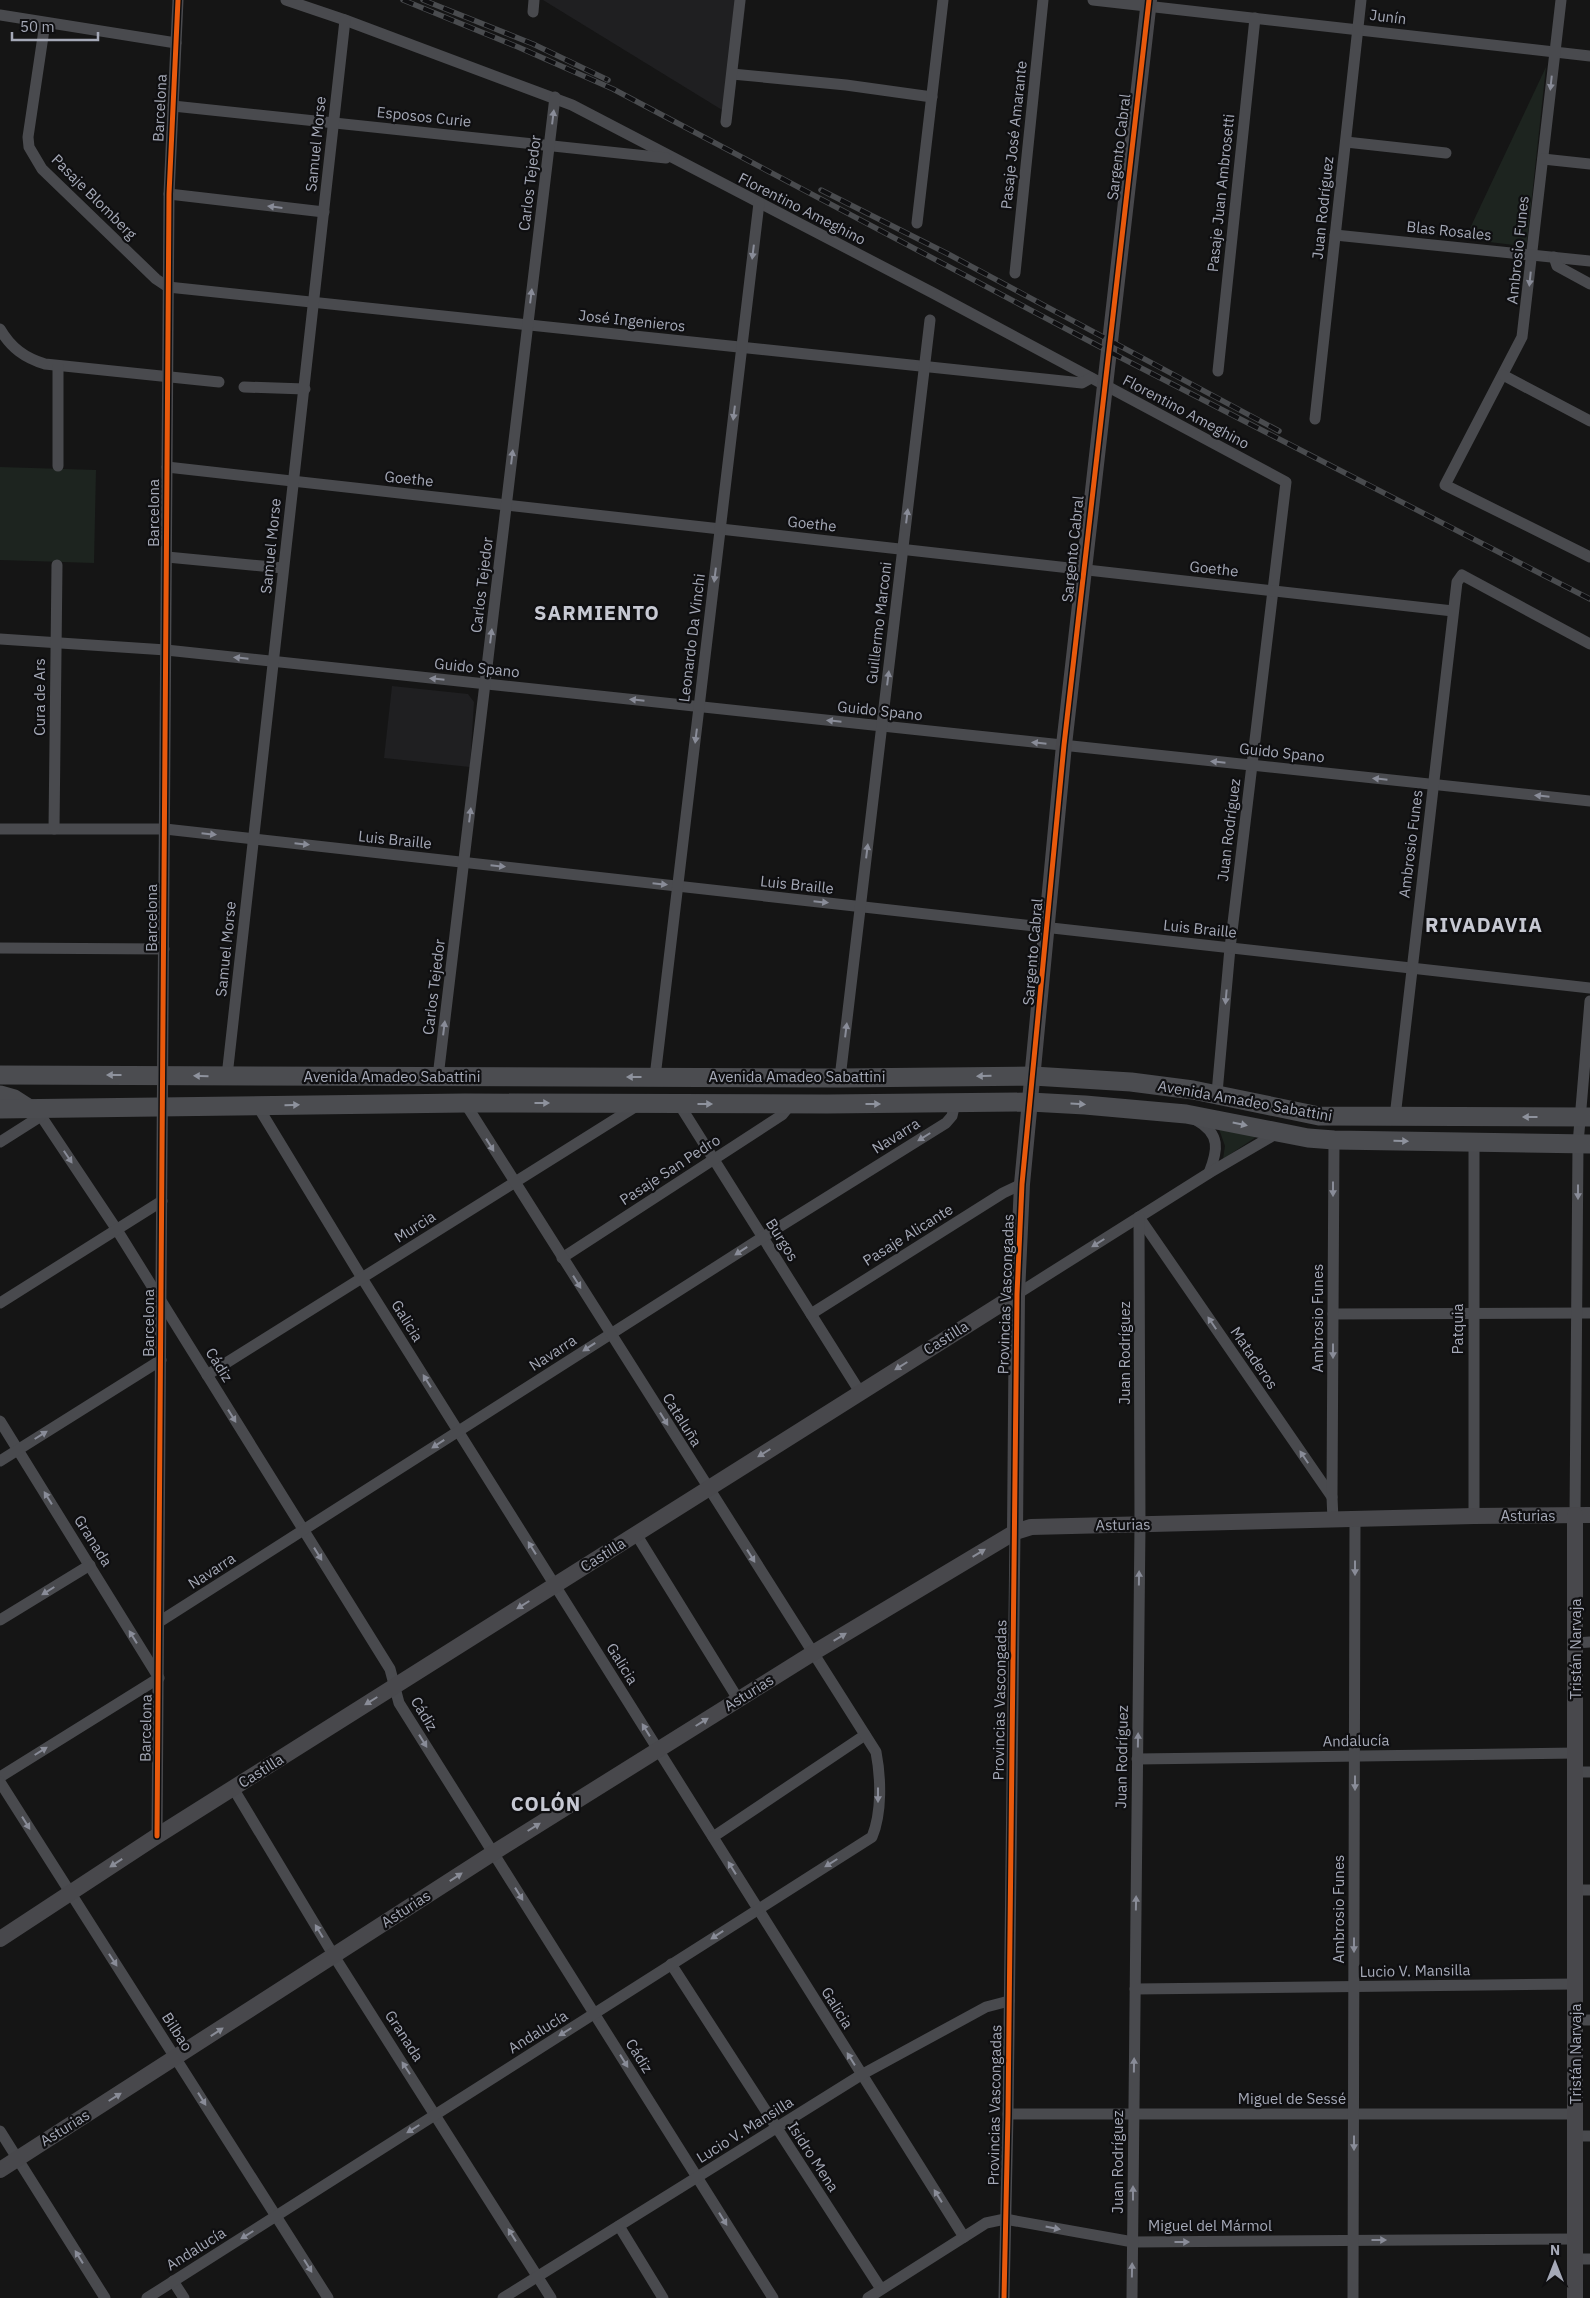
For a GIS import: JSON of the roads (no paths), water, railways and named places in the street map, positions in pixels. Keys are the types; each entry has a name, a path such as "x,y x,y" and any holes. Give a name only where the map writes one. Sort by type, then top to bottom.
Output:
{"main road":[{"name":"Avenida Amadeo Sabattini","path":"0,1075 840,1078 1033,1076 1131,1082 1217,1093 1319,1116 1584,1117"},
{"path":"0,1095 14,1099 37,1111"},
{"name":"Avenida Amadeo Sabattini","path":"0,1109 37,1111 163,1107 465,1103 791,1104 1030,1102 1186,1114 1279,1132 1334,1140 1584,1144"}],"street":[{"name":"Barcelona","path":"157,1836 169,194 178,0"},
{"name":"Florentino Ameghino","path":"286,0 346,20 555,97 934,293 1286,482"},
{"path":"533,12 534,0"},
{"path":"726,122 740,0"},
{"path":"917,224 943,0"},
{"name":"Pasaje José Amarante","path":"1015,273 1043,0"},
{"name":"Junín","path":"1093,0 1149,3 1255,18 1358,28 1590,56"},
{"name":"Juan Rodríguez","path":"1315,419 1361,0"},
{"name":"Ambrosio Funes","path":"1561,0 1522,337 1445,485 1590,557"},
{"name":"Sargento Cabral","path":"1030,1102 1083,570 1097,382 1149,3"},
{"path":"0,15 176,43"},
{"name":"Pasaje Juan Ambrosetti","path":"1218,371 1255,18"},
{"name":"Samuel Morse","path":"227,1076 274,661 292,481 346,20"},
{"name":"Pasaje Blomberg","path":"45,23 29,126 29,147 42,169 156,279 168,287"},
{"path":"732,74 846,85 932,97"},
{"name":"Carlos Tejedor","path":"438,1077 555,97"},
{"name":"Esposos Curie","path":"173,106 672,158"},
{"path":"1346,142 1446,153"},
{"path":"1543,159 1590,164"},
{"path":"169,194 324,212"},
{"name":"Leonardo Da Vinchi","path":"656,1077 759,203"},
{"name":"Blas Rosales","path":"1336,235 1532,254 1590,262"},
{"path":"1554,258 1557,266 1590,284"},
{"name":"José Ingenieros","path":"168,287 1082,383 1097,382"},
{"name":"Guillermo Marconi","path":"840,1078 930,320"},
{"path":"0,330 20,353 31,360 58,367 168,375 219,382"},
{"path":"58,367 58,466"},
{"path":"1503,375 1590,421"},
{"path":"244,387 304,389"},
{"name":"Goethe","path":"167,468 1453,611"},
{"name":"Juan Rodríguez","path":"1217,1093 1230,948 1286,482"},
{"path":"167,557 283,568"},
{"name":"Cura de Ars","path":"54,829 57,565"},
{"name":"Ambrosio Funes","path":"1395,1117 1457,582 1462,575 1590,644"},
{"name":"Guido Spano","path":"0,640 166,650 1590,801"},
{"name":"Luis Braille","path":"0,829 165,829 1590,988"},
{"path":"0,948 164,949"},
{"name":"Tristán Narvaja","path":"1575,2298 1583,2259 1576,2239 1583,2136 1576,2114 1583,2020 1576,1984 1583,1890 1583,1772 1576,1753 1583,1642 1583,1515 1577,1313 1590,1001"},
{"name":"Provincias Vascongadas","path":"1004,2298 1008,2114 1016,1294 1022,1184 1030,1102"},
{"name":"Cataluña","path":"465,1103 876,1752"},
{"name":"Navarra","path":"159,1622 610,1334 946,1123 952,1116 955,1103"},
{"name":"Murcia","path":"207,1375 639,1104"},
{"name":"Burgos","path":"679,1104 860,1392"},
{"name":"Pasaje San Pedro","path":"562,1258 782,1115 791,1104"},
{"name":"Galicia","path":"257,1106 362,1278 964,2238"},
{"path":"0,1142 37,1111"},
{"name":"Cádiz","path":"37,1111 117,1230 162,1302 390,1670 399,1704 773,2298"},
{"path":"1186,1114 1206,1126 1215,1139 1215,1158 1209,1174"},
{"name":"Castilla","path":"0,1939 157,1836 394,1686 1139,1217 1279,1132"},
{"name":"Ambrosio Funes","path":"1332,1497 1334,1140"},
{"name":"Patquia","path":"1474,1142 1474,1516"},
{"name":"Pasaje Alicante","path":"811,1314 1003,1193 1022,1184"},
{"path":"0,1303 162,1201"},
{"name":"Juan Rodríguez","path":"1132,2298 1140,1525 1139,1217"},
{"name":"Mataderos","path":"1139,1217 1332,1497"},
{"path":"1333,1314 1590,1313"},
{"path":"0,1461 161,1360"},
{"name":"Granada","path":"0,1421 159,1678"},
{"path":"1332,1497 1333,1520"},
{"name":"Asturias","path":"0,2170 493,1853 813,1653 1014,1532 1031,1527 1583,1515"},
{"name":"Ambrosio Funes","path":"1353,2298 1355,1519"},
{"path":"636,1534 738,1700"},
{"path":"0,1620 90,1565"},
{"path":"0,1776 159,1678"},
{"path":"713,1837 865,1735"},
{"name":"Andalucía","path":"147,2298 872,1837 877,1824 878,1814 878,1763 876,1752"},
{"name":"Andalucía","path":"1137,1759 1576,1753"},
{"name":"Bilbao","path":"0,1782 328,2298"},
{"name":"Granada","path":"233,1788 334,1956 551,2298"},
{"name":"Isidro Mena","path":"671,1964 881,2290"},
{"name":"Lucio V. Mansilla","path":"1135,1989 1576,1984"},
{"name":"Lucio V. Mansilla","path":"503,2298 861,2075 986,2007 1009,2001"},
{"name":"Miguel de Sessé","path":"1008,2114 1576,2114"},
{"path":"0,2132 105,2298"},
{"name":"Miguel del Mármol","path":"868,2298 986,2223 1005,2219 1133,2242 1576,2239"},
{"path":"619,2226 663,2298"},
{"path":"173,2282 184,2298"}],"railway":[{"path":"403,0 518,47 613,89 1108,351 1590,599"},
{"path":"423,0 533,44 608,80"},
{"path":"821,190 950,255 1279,431"}],"district":[{"name":"SARMIENTO","path":"597,613"},
{"name":"RIVADAVIA","path":"1484,925"},
{"name":"COLÓN","path":"546,1804"}]}
